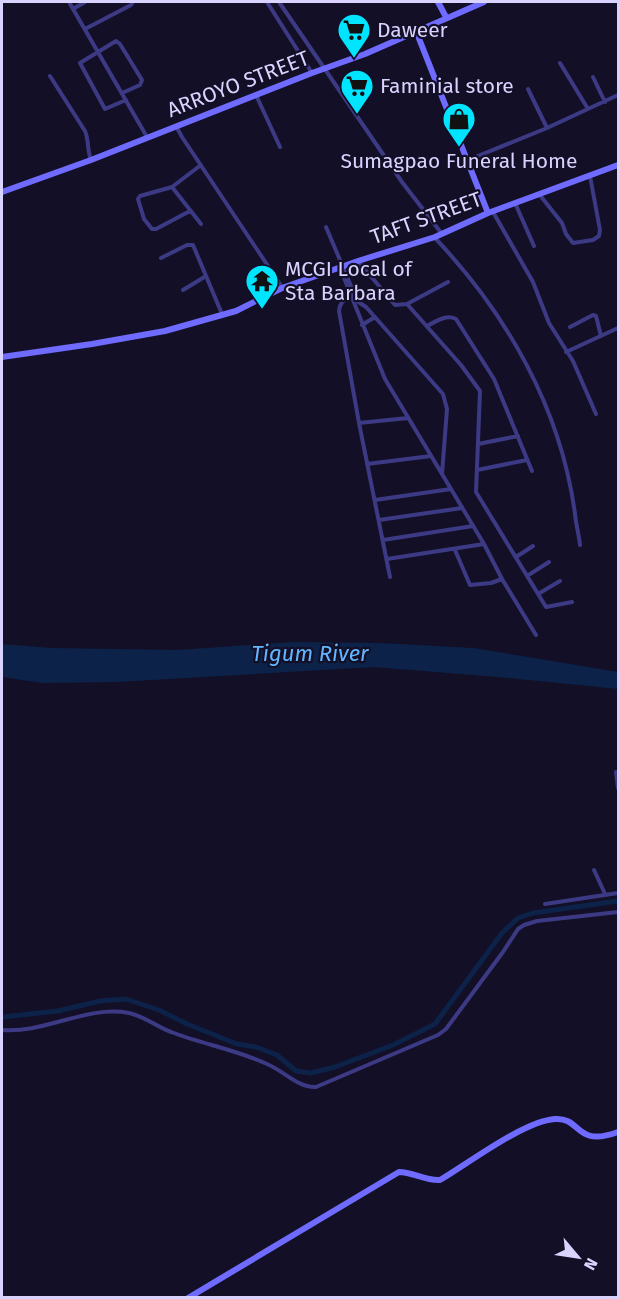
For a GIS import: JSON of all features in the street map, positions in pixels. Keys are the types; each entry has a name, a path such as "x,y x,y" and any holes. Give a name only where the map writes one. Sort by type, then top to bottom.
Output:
{"street":[{"path":"69,2 147,137"},
{"path":"73,9 85,2"},
{"path":"85,29 133,2"},
{"path":"267,2 312,73"},
{"path":"279,2 402,182 442,234"},
{"path":"438,2 446,17"},
{"name":"ARROYO STREET","path":"2,192 91,160 323,68 365,54 484,2"},
{"path":"287,33 296,27"},
{"path":"416,31 490,212 533,282 549,323 573,361 596,414"},
{"path":"122,93 140,85 142,80 118,42 80,63 103,107 108,109 126,100"},
{"path":"560,63 588,109"},
{"path":"50,76 85,130 91,160"},
{"path":"593,77 605,102"},
{"path":"528,89 547,129"},
{"path":"255,95 280,147"},
{"path":"467,160 547,129 618,95"},
{"path":"176,126 282,288"},
{"path":"190,211 156,229 149,226 144,219 138,199 140,196 172,188 201,165"},
{"name":"TAFT STREET","path":"2,357 165,331 236,311 282,288 435,237 490,212 618,165"},
{"path":"539,194 562,223 573,243 593,240 599,236 600,231 590,176"},
{"path":"172,188 201,224"},
{"path":"515,203 534,246"},
{"path":"326,227 351,286 351,297 362,326 385,379 536,635"},
{"path":"435,237 462,267 510,335 540,391 565,460 580,545"},
{"path":"162,258 190,244 193,245 222,315"},
{"path":"358,261 395,305 407,304 448,282"},
{"path":"183,290 206,276"},
{"path":"351,297 357,299 375,317 443,394 447,409 442,474"},
{"path":"351,297 340,304 339,311 390,577"},
{"path":"407,304 480,391 476,492 546,607 572,602"},
{"path":"570,327 593,315 597,318 601,336"},
{"path":"362,326 375,317"},
{"path":"427,327 443,318 456,319 494,379 532,471"},
{"path":"566,352 618,328"},
{"path":"359,423 408,418"},
{"path":"478,444 518,436"},
{"path":"367,464 430,456"},
{"path":"477,470 527,460"},
{"path":"375,500 451,489"},
{"path":"379,520 462,508"},
{"path":"383,540 473,526"},
{"path":"387,559 484,544"},
{"path":"516,557 533,546"},
{"path":"454,550 470,585 491,583 502,579"},
{"path":"527,576 549,562"},
{"path":"538,594 560,581"},
{"path":"616,772 618,788"},
{"path":"594,870 604,894"},
{"path":"545,904 618,892"},
{"path":"2,1030 45,1025 87,1015 128,1013 137,1015 168,1031 268,1064 308,1087 316,1087 438,1035 446,1029 499,959 514,934 524,925 537,921 618,912"},
{"path":"189,1298 399,1172 408,1172 430,1180 440,1180 504,1141 547,1120 564,1120 588,1137 598,1138 618,1132"}],"water":[{"name":"Tigum River","path":"294,642 382,643 473,648 618,672 618,689 374,667 118,682 42,683 2,677 2,644 52,648 178,650"}],"waterway":[{"path":"2,1017 58,1011 100,1001 126,999 159,1010 237,1044 256,1047 277,1055 296,1071 311,1073 335,1067 393,1045 435,1024 502,933 518,918 533,913 618,901"}],"place":[{"name":"Daweer","path":"354,59"},
{"name":"Faminial store","path":"357,115"},
{"name":"Sumagpao Funeral Home","path":"459,148"},
{"name":"MCGI Local of Sta Barbara","path":"262,310"}]}
